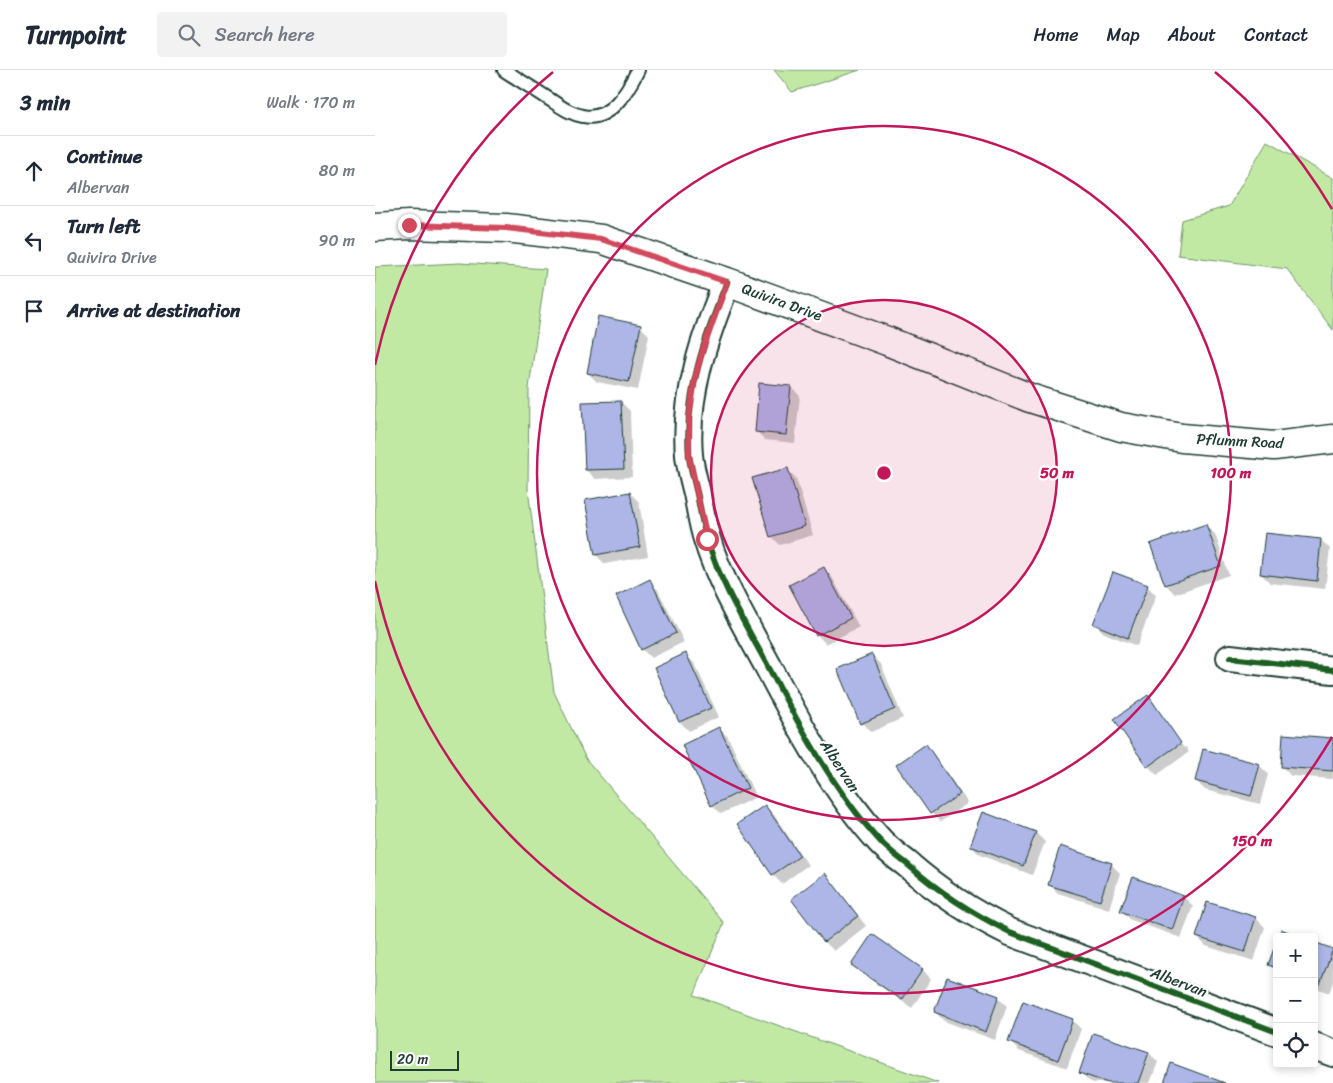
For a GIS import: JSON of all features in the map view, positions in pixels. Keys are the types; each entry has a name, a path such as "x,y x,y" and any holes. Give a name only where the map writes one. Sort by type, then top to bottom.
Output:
{"main road":[{"name":"Quivira Drive","path":"375,226 409,225 506,228 601,239 727,282 887,341 1030,398 1121,427 1148,432"},
{"name":"Pflumm Road","path":"1148,432 1182,438 1274,446 1333,439"}],"street":[{"name":"Albervan","path":"727,282 703,349 695,378 689,418 689,456 707,539 740,614 801,730 849,803 881,842 949,898 979,917 1010,932 1273,1031"},
{"path":"1230,658 1333,670"},
{"path":"1318,1047 1333,1053"}],"lane":[{"path":"504,70 568,111 585,117 602,114 619,102 638,70"}],"green space":[{"path":"774,70 860,70 792,92"},
{"path":"1267,141 1333,178 1333,330 1287,269 1178,255 1182,220 1229,206"},
{"path":"460,263 546,269 529,388 528,489 554,692 586,759 724,923 694,995 938,1083 375,1083 375,267"}],"building":[{"path":"598,316 641,325 629,382 587,373"},
{"path":"759,383 791,386 786,435 755,432"},
{"path":"621,401 624,469 585,470 582,402"},
{"path":"788,468 805,526 770,537 752,478"},
{"path":"630,492 640,547 595,555 585,500"},
{"path":"1206,524 1221,566 1165,585 1150,544"},
{"path":"1265,533 1321,539 1317,581 1260,574"},
{"path":"824,567 851,618 816,636 789,585"},
{"path":"1113,572 1148,585 1128,638 1093,624"},
{"path":"650,579 676,633 641,650 616,596"},
{"path":"686,653 711,708 679,722 654,668"},
{"path":"872,654 895,709 860,724 837,669"},
{"path":"1148,695 1181,743 1147,767 1114,719"},
{"path":"719,727 748,788 711,806 682,745"},
{"path":"1283,734 1333,738 1333,771 1281,767"},
{"path":"926,744 960,794 930,814 896,765"},
{"path":"1203,749 1260,764 1251,796 1195,781"},
{"path":"765,805 800,856 772,875 737,824"},
{"path":"983,812 1036,832 1023,866 970,846"},
{"path":"1060,846 1112,863 1100,901 1048,885"},
{"path":"825,873 858,916 824,942 791,899"},
{"path":"1133,877 1184,896 1172,930 1120,911"},
{"path":"1207,902 1256,917 1245,952 1196,937"},
{"path":"1281,929 1290,933 1280,933"},
{"path":"872,934 923,969 902,1000 851,965"},
{"path":"1318,943 1333,949 1320,984 1318,983"},
{"path":"1273,951 1273,967 1268,965"},
{"path":"947,977 999,996 986,1032 934,1012"},
{"path":"1023,1001 1073,1019 1058,1060 1008,1042"},
{"path":"1093,1033 1149,1052 1138,1083 1108,1083 1079,1073"},
{"path":"1171,1063 1225,1083 1164,1083"}],"cycle path":[{"path":"727,282 704,345 693,388 690,410 688,433 690,460 704,528 712,555 735,605 806,736 848,802 880,841 890,850 944,893 996,925 1010,932 1273,1031"},
{"path":"1230,658 1333,670"}],"route":[{"path":"409,225 506,228 601,239 727,282 703,349 695,378 689,418 689,456 707,539"}]}
